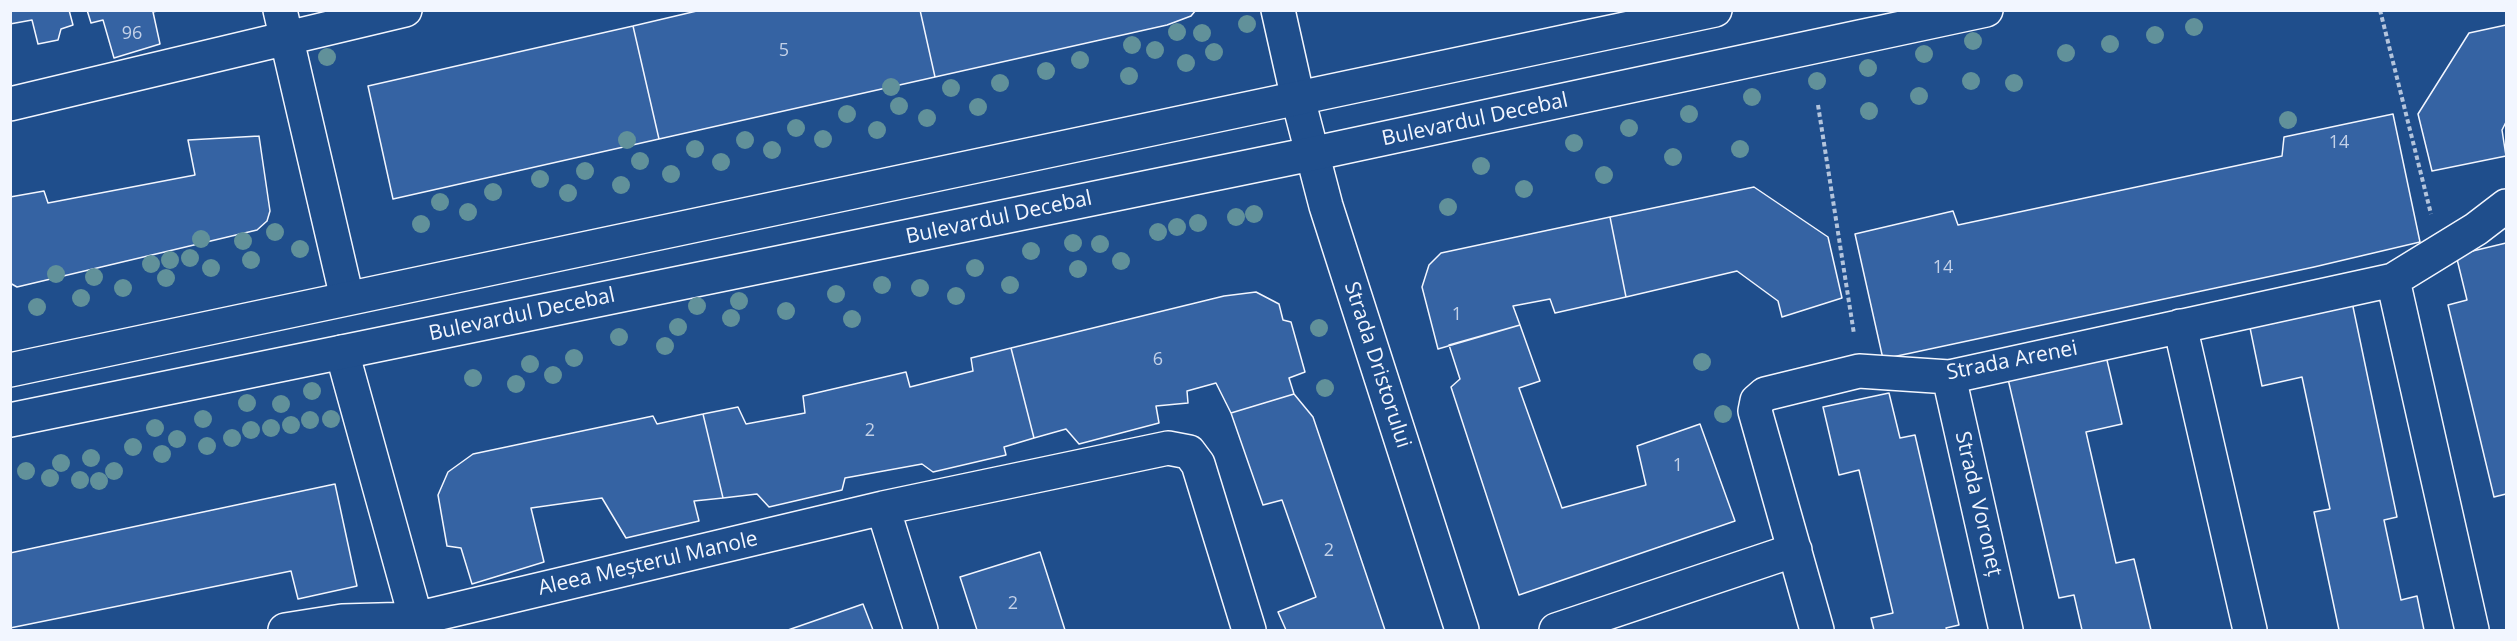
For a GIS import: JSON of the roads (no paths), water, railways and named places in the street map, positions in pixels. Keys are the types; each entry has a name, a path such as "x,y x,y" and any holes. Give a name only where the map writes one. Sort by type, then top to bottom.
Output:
{"street":[{"path":"10,104 284,24 405,10"},
{"name":"Strada Dristorului","path":"1278,10 1311,154 1326,206 1462,630"},
{"path":"10,370 1715,10"},
{"name":"Bulevardul Decebal","path":"10,420 1311,154 1986,10"},
{"path":"284,24 347,298"},
{"name":"Strada Arenei","path":"1795,549 1755,411 1757,401 1765,394 1859,371 1949,377 2393,280 2506,206"},
{"path":"2393,280 2472,630"},
{"path":"2180,326 2250,630"},
{"path":"342,352 417,625"},
{"name":"Strada Voroneț","path":"1949,377 2006,630"},
{"name":"Aleea Meșterul Manole","path":"285,630 342,621 417,625 883,508 1168,448 1189,452 1198,464 1249,630"},
{"path":"883,508 921,630"},
{"path":"1556,630 1795,549 1817,630"}]}
